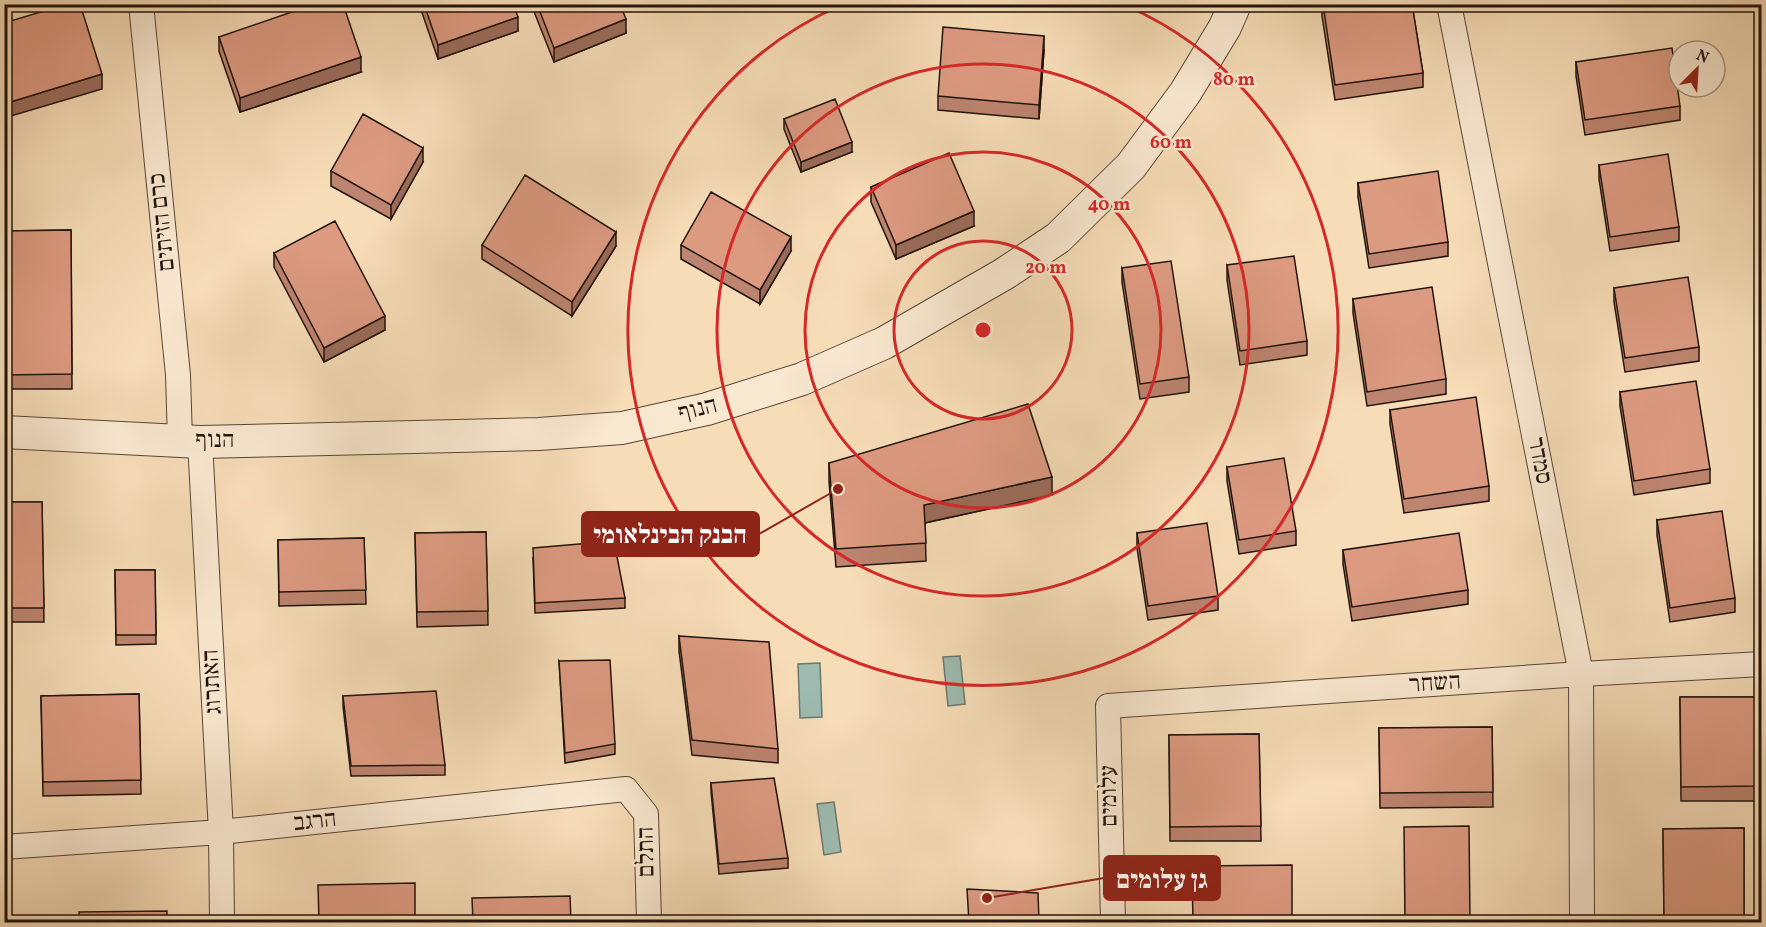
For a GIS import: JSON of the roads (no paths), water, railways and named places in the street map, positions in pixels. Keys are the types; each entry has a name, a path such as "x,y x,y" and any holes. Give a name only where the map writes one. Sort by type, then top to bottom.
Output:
{"street":[{"name":"כרם הזיתים","path":"141,4 178,375 190,441"},
{"name":"הנוף","path":"4,432 190,441 539,434 622,428 707,410 802,379 884,343 1004,274 1058,238 1131,166 1185,93 1225,27 1235,4"},
{"name":"סמדר","path":"1449,4 1581,674 1582,922"},
{"name":"האתרוג","path":"190,441 221,832 222,922"},
{"name":"השחר","path":"1108,706 1761,664"},
{"name":"עלומים","path":"1108,706 1113,922"},
{"name":"הרגב","path":"4,847 221,832 626,789"},
{"name":"התלם","path":"626,789 646,814 649,922"}],"water":[{"path":"960,656 965,704 948,706 943,657"},
{"path":"820,663 822,717 800,718 798,664"},
{"path":"834,802 841,852 824,855 817,804"}],"place":[{"name":"הבנק הבינלאומי","path":"838,489"},
{"name":"גן עלומים","path":"987,898"}]}
